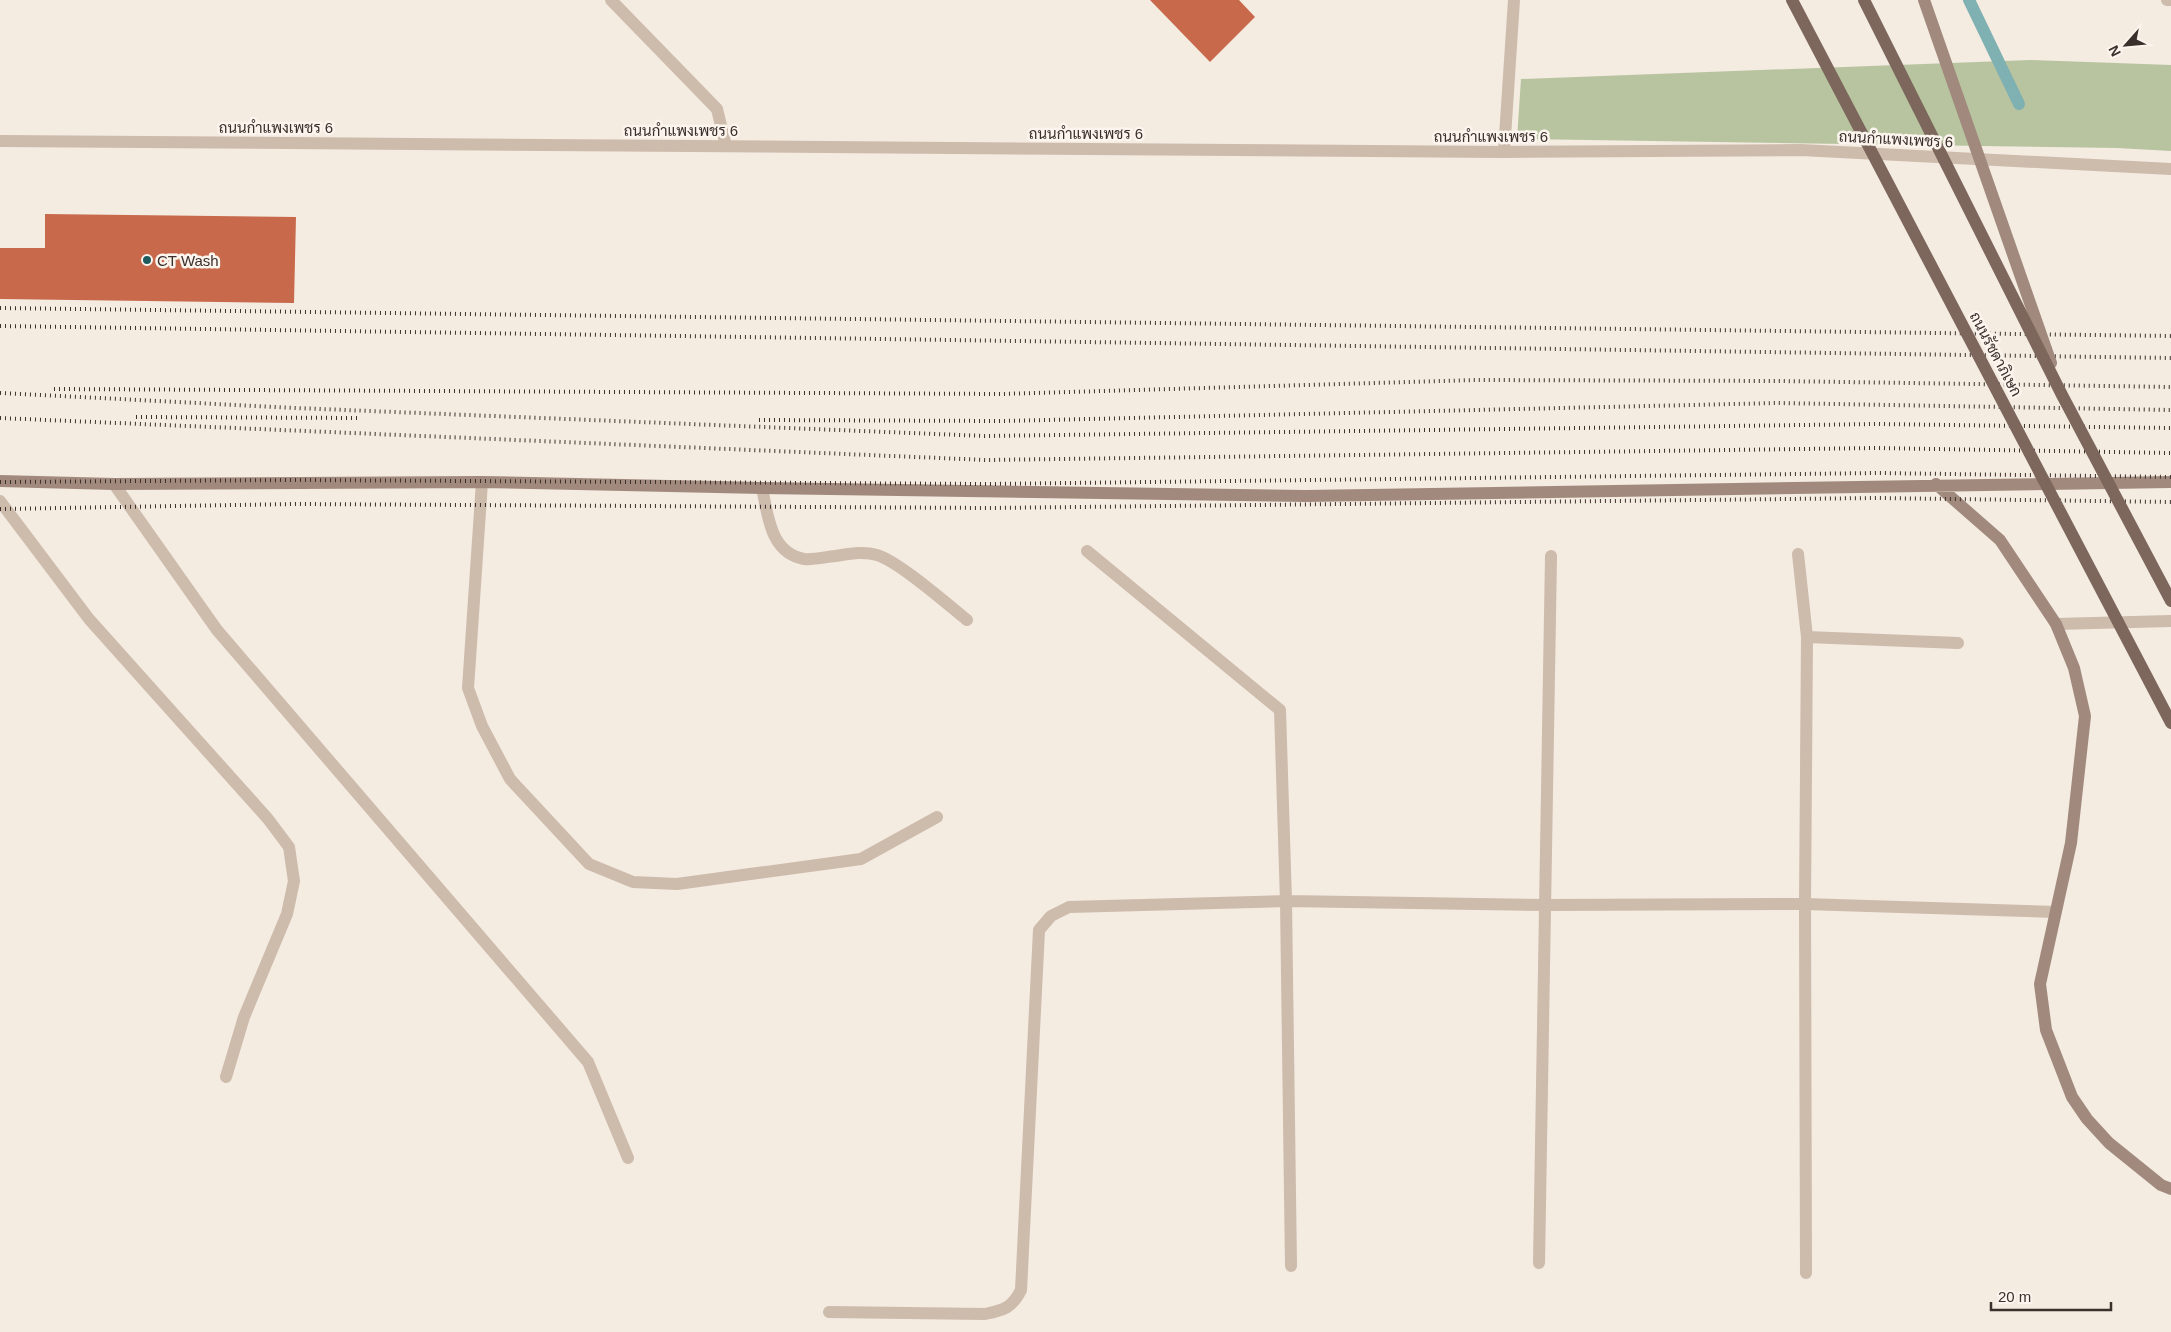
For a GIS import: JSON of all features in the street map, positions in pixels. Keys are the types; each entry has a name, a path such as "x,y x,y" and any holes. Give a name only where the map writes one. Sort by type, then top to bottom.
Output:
{"main road":[{"name":"ถนนรัชดาภิเษก","path":"1792,0 2171,723"},
{"path":"1864,0 2062,395 2171,601"}],"street":[{"path":"611,0 717,109 726,146"},
{"path":"1504,152 1514,0"},
{"path":"1924,0 2062,395"},
{"name":"ถนนกำแพงเพชร 6","path":"0,141 1504,152 1801,150 2171,169"},
{"path":"0,481 114,484 482,482 1306,496 1936,484 2171,482"},
{"path":"482,482 468,688 482,726 510,779 589,864 634,882 677,884 842,862 861,859 937,817"},
{"path":"114,484 217,630 588,1062 628,1158"},
{"path":"1936,484 2000,540 2056,624 2074,668 2085,716 2071,843 2040,984 2046,1030 2072,1097 2087,1119 2109,1143 2161,1186 2171,1189"},
{"path":"762,488 772,534 779,544 792,554 805,559 863,552 879,555 895,564 967,620"},
{"path":"0,501 89,619 268,819 289,848 294,880 287,914 244,1017 226,1077"},
{"path":"1087,551 1280,710 1286,901 1291,1266"},
{"path":"1798,554 1808,637 1805,904 1806,1273"},
{"path":"1539,1263 1551,556"},
{"path":"2056,624 2171,621"},
{"path":"1808,637 1958,643"},
{"path":"829,1312 985,1314 1001,1310 1014,1303 1020,1290 1038,930 1051,916 1069,906 1286,901 1546,905 1805,904 2055,912"}],"green space":[{"path":"2030,60 2171,65 2171,151 2117,148 1517,139 1521,79"}],"building":[{"path":"1150,0 1239,0 1255,17 1210,62"},
{"name":"CT Wash","path":"45,214 296,217 294,303 0,299 0,248 45,248"}],"waterway":[{"path":"1969,0 2019,104"}],"railway":[{"path":"0,308 2171,336"},
{"path":"0,326 2171,358"},
{"path":"54,389 1001,394 1476,380 1779,381 2171,387"},
{"path":"0,393 296,408 985,436 1877,424 2171,428"},
{"path":"759,420 1003,421 1777,403 2171,410"},
{"path":"136,417 359,418"},
{"path":"0,418 986,460 1877,448 2171,453"},
{"path":"0,482 296,480 987,484 1877,473 2171,477"},
{"path":"0,509 295,504 989,508 1877,498 2171,502"}],"place":[{"name":"CT Wash","path":"147,260"}]}
